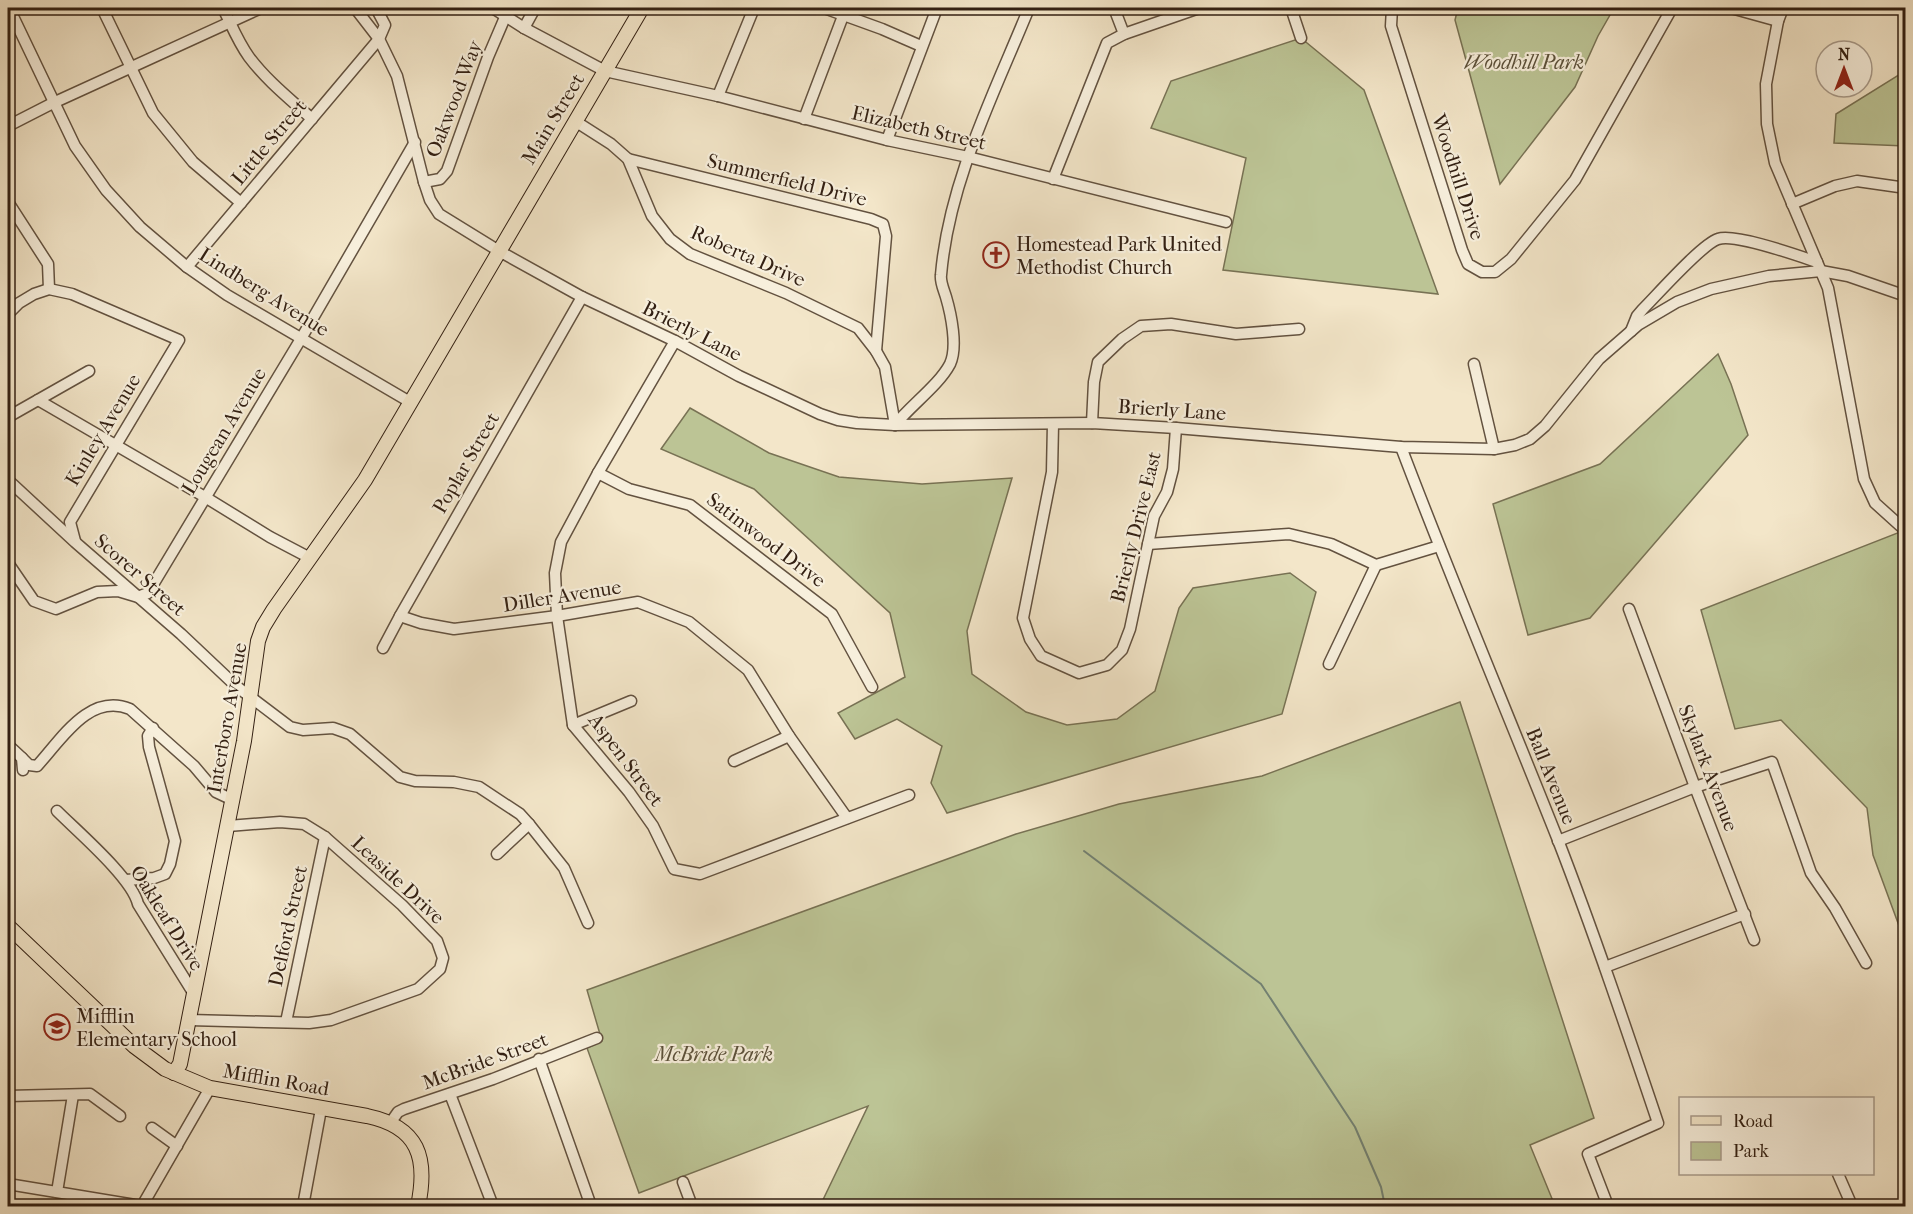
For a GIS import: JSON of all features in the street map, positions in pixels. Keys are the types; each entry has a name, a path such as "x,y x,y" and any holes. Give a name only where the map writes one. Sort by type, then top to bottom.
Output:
{"main road":[{"name":"Main Street","path":"499,250 642,8"},
{"name":"Interboro Avenue","path":"174,1073 180,1064 228,826 244,741 258,641 263,627 365,480 499,250"},
{"name":"Mifflin Road","path":"8,926 134,1046 161,1067 210,1088 391,1122 404,1131 416,1147 421,1174 418,1206"}],"street":[{"name":"Lindberg Avenue","path":"9,8 75,146 106,190 140,227 187,267 227,295 410,402"},
{"path":"102,8 153,113 193,162 241,203"},
{"path":"223,8 248,56 268,80 312,119"},
{"path":"8,126 53,103 261,8"},
{"path":"355,8 379,39 385,25 376,8"},
{"name":"Elizabeth Street","path":"493,8 524,28 605,70 1226,222"},
{"path":"524,28 535,8"},
{"path":"718,96 754,8"},
{"path":"824,8 844,11 921,46"},
{"path":"887,140 937,8"},
{"path":"895,425 951,362 954,341 952,323 940,279 954,204 968,158 1029,8"},
{"path":"1114,8 1124,34"},
{"path":"1053,179 1107,43 1124,34 1199,8"},
{"path":"1291,8 1301,38"},
{"name":"Woodhill Drive","path":"1392,8 1391,26 1462,250 1468,264 1482,272 1495,272 1511,259 1575,180 1672,8"},
{"path":"1731,8 1778,21"},
{"path":"1783,8 1778,21 1766,84 1767,124 1775,163 1830,296 1864,479 1875,503 1905,531"},
{"path":"804,119 844,11"},
{"name":"Oakwood Way","path":"424,182 440,179 447,171 488,57 506,15"},
{"name":"Little Street","path":"187,267 379,39"},
{"name":"Brierly Lane","path":"379,39 397,76 424,182 430,201 439,214 582,297 675,341 739,376 820,414 838,420 895,425 1092,423 1401,447 1494,450 1530,439 1545,426 1599,359 1638,325 1677,302 1717,286 1819,267"},
{"name":"Roberta Drive","path":"575,121 611,144 628,159 652,216 670,239 690,254 796,297 858,328 885,367 895,425"},
{"name":"Lougean Avenue","path":"138,597 148,593 182,539 415,142"},
{"name":"Summerfield Drive","path":"628,159 871,219 883,224 886,236 876,351"},
{"path":"1792,204 1835,186 1857,181 1905,188"},
{"path":"8,207 48,264 49,289 34,294 19,303 8,314"},
{"path":"1631,331 1637,316 1643,309 1700,252 1717,239 1726,237 1740,239 1905,296"},
{"name":"Kinley Avenue","path":"49,289 72,294 179,340 70,522 75,542"},
{"name":"Poplar Street","path":"383,648 582,297"},
{"path":"1092,423 1094,382 1098,362 1122,339 1141,326 1171,324 1236,334 1299,329"},
{"name":"Aspen Street","path":"675,341 598,472 561,542 555,573 557,616 573,725 629,792 653,826 674,869 700,874 909,795"},
{"path":"1474,364 1494,450"},
{"path":"8,417 89,371"},
{"path":"55,391 61,414"},
{"path":"38,400 270,537 310,558"},
{"name":"Brierly Drive East","path":"1053,424 1052,472 1023,618 1030,639 1041,657 1079,673 1107,665 1122,650 1130,629 1154,516 1167,492 1173,469 1176,428"},
{"name":"Ball Avenue","path":"1401,447 1438,546 1558,841 1605,967 1658,1123 1588,1154 1608,1206"},
{"name":"Satinwood Drive","path":"598,472 629,489 690,505 832,614 872,687"},
{"name":"Scorer Street","path":"8,480 251,697 290,727 303,730 333,728 350,734 400,777 415,781 454,782 479,787 520,814 564,868 588,923"},
{"path":"1148,544 1289,534 1331,544 1376,565 1438,546"},
{"path":"8,563 34,601 56,609 97,592 118,591 138,597"},
{"path":"1329,664 1376,565"},
{"name":"Diller Avenue","path":"400,616 421,623 454,629 557,616 638,602 689,622 748,670 789,736 848,818"},
{"name":"Skylark Avenue","path":"1629,609 1754,940"},
{"path":"573,725 631,701"},
{"path":"8,746 23,764 37,766 77,722 91,711 107,705 121,705 130,709 153,728 194,766 216,792 233,800"},
{"path":"126,880 154,878 165,874 175,842 149,747 148,736 153,728"},
{"path":"734,761 789,736"},
{"path":"1558,841 1695,787 1772,762 1811,873 1866,963"},
{"name":"Oakleaf Drive","path":"57,812 126,880 138,904 194,994"},
{"name":"Leaside Drive","path":"189,1020 309,1023 331,1020 418,989 440,969 443,958 436,941 402,905 325,837 304,824 280,822 228,826"},
{"path":"496,854 529,824"},
{"name":"Delford Street","path":"286,1022 325,837"},
{"path":"1605,967 1745,914"},
{"name":"McBride Street","path":"391,1122 398,1112 404,1109 493,1079 597,1038"},
{"path":"539,1059 591,1206"},
{"path":"8,1184 57,1192 80,1202 142,1206 210,1088"},
{"path":"8,1096 90,1094 120,1116"},
{"path":"450,1094 493,1206"},
{"path":"57,1192 73,1095"},
{"path":"303,1206 321,1108"},
{"path":"152,1128 177,1146"},
{"path":"1839,1175 1852,1206"},
{"path":"683,1182 692,1206"}],"green space":[{"name":"Woodhill Park","path":"1458,8 1614,8 1598,36 1575,87 1500,184 1455,20"},
{"path":"1301,38 1364,90 1438,294 1223,270 1246,158 1151,128 1171,81"},
{"path":"1905,71 1905,146 1834,143 1836,114 1860,99 1874,99 1874,90"},
{"path":"1718,354 1748,435 1590,618 1528,635 1493,504 1600,464"},
{"path":"690,408 769,453 839,477 922,484 1012,478 967,631 972,674 1026,712 1067,725 1117,719 1155,691 1179,608 1193,588 1290,573 1316,592 1282,714 947,813 931,783 942,746 897,719 855,739 838,713 905,677 890,613 754,489 661,449"},
{"path":"1905,530 1905,942 1873,855 1867,808 1781,720 1735,729 1701,610"},
{"name":"McBride Park","path":"1460,702 1594,1118 1530,1145 1555,1206 820,1206 868,1106 639,1193 587,1048 602,1041 587,990 1016,834 1119,804 1262,776"}],"waterway":[{"path":"1084,851 1261,984 1355,1127 1381,1187 1385,1206"}],"place":[{"name":"Homestead Park United Methodist Church","path":"996,255"},
{"name":"Mifflin Elementary School","path":"57,1027"}]}
